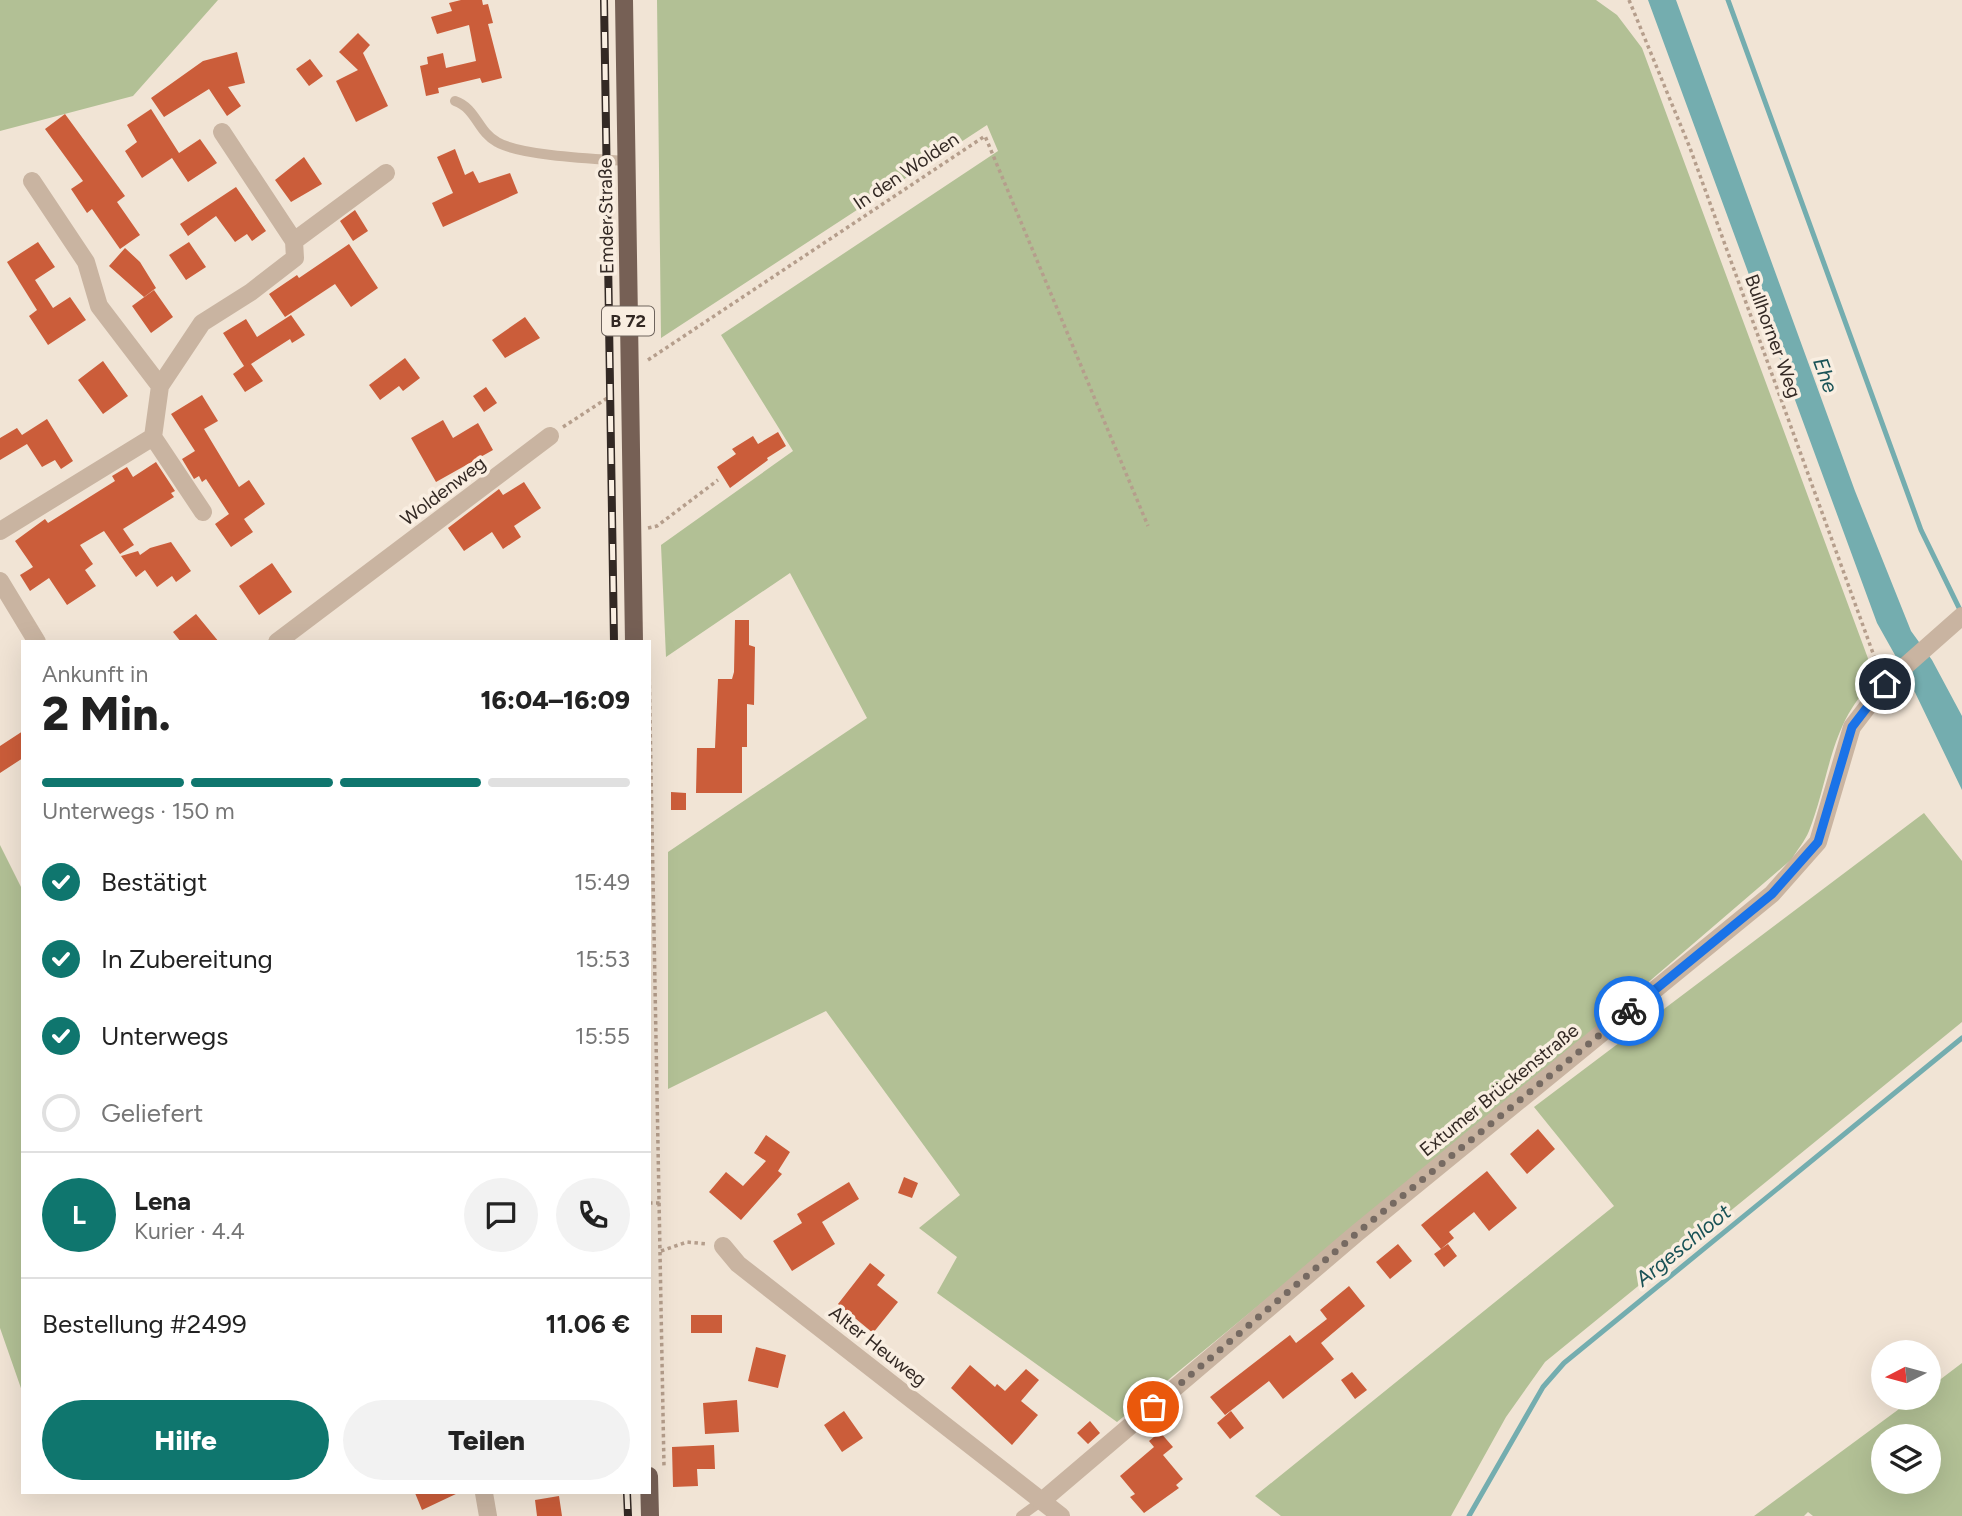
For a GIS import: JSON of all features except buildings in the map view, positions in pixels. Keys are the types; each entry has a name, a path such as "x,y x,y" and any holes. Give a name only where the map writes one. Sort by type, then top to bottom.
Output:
{"main road":[{"name":"Emder Straße","path":"624,0 634,640"},
{"path":"650,1516 657,1475"}],"street":[{"path":"203,512 153,437 160,386 202,323 251,292 295,258 294,241 222,132"},
{"path":"294,241 386,173"},
{"path":"32,181 86,262 99,306 160,386"},
{"name":"Woldenweg","path":"280,640 550,436"},
{"path":"0,531 153,437"},
{"path":"0,581 36,640"},
{"name":"Extumer Brückenstraße","path":"1043,1500 1357,1233 1772,894 1818,842 1852,727 1889,681 1962,616"},
{"name":"Alter Heuweg","path":"723,1245 738,1264 1061,1516"},
{"path":"484,1494 488,1516"}],"lane":[{"path":"455,101 467,105 496,142 514,149 626,161"},
{"name":"Extumer Brückenstraße","path":"1021,1516 1043,1500"}],"path":[{"name":"Bullhorner Weg","path":"1629,0 1690,148 1889,681"},
{"name":"In den Wolden","path":"628,363 643,363 985,136 1148,526"},
{"path":"550,436 610,395 629,395"},
{"path":"646,528 657,526 718,480"},
{"path":"651,762 660,1203 657,1475"},
{"path":"651,1203 660,1203"},
{"path":"660,1251 687,1242 723,1245"}],"green space":[{"path":"0,0 218,0 133,96 0,131"},
{"path":"657,0 1596,0 1617,15 1642,48 1876,680 1849,713 1840,731 1809,831 1792,859 1581,1040 1117,1422 937,1293 957,1257 919,1228 960,1195 826,1011 668,1089 668,852 867,718 790,573 666,657 661,545 793,451 721,335 998,151 987,125 661,338"},
{"path":"1924,813 1962,861 1962,1022 1545,1362 1506,1417 1451,1516 1281,1516 1255,1496 1614,1206 1534,1107"},
{"path":"0,845 21,887 21,1388 0,1328"},
{"path":"1962,1363 1962,1516 1813,1516 1808,1512 1804,1516 1754,1516 1871,1430 1871,1494 1941,1494 1941,1424 1879,1424 1898,1410 1941,1410 1941,1379"}],"water":[{"path":"1648,0 1676,0 1855,491 1911,631 1932,660 1962,716 1962,790 1909,680 1877,623"}],"waterway":[{"path":"1728,0 1921,530 1961,612"},
{"name":"Argeschloot","path":"1469,1516 1543,1387 1564,1363 1962,1038"}],"railway":[{"path":"604,0 614,640"},
{"path":"627,1494 628,1516"}],"way so far":[{"path":"1153,1407 1357,1233 1629,1011"}],"route":[{"path":"1629,1011 1772,894 1818,842 1852,727 1885,684"}],"water label":[{"name":"Ehe","path":"1826,375"}]}
